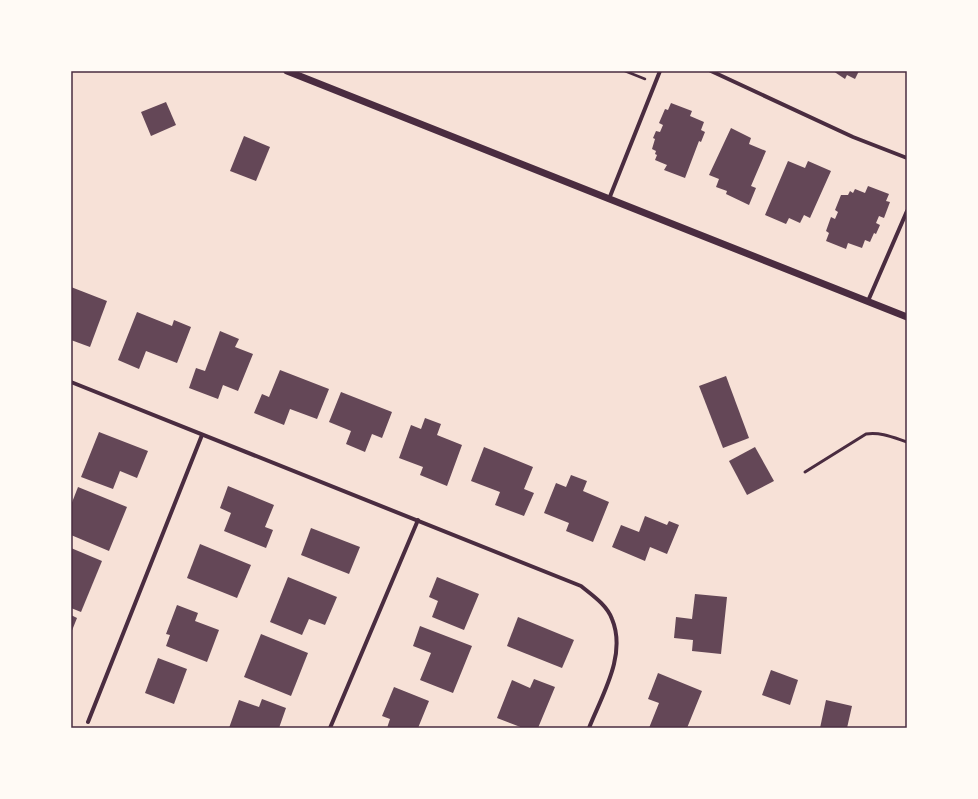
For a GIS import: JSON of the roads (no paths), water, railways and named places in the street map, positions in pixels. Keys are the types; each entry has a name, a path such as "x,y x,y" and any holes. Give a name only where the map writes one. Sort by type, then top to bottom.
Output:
{"street":[{"path":"287,71 907,317"},
{"path":"609,199 660,71"},
{"path":"711,71 853,137 907,158"},
{"path":"868,302 907,211"},
{"path":"71,382 581,586 598,599 612,618 617,642 614,667 590,728"},
{"path":"88,722 202,435"},
{"path":"330,728 418,520"}],"lane":[{"path":"805,472 866,434 886,434 907,442"}]}
